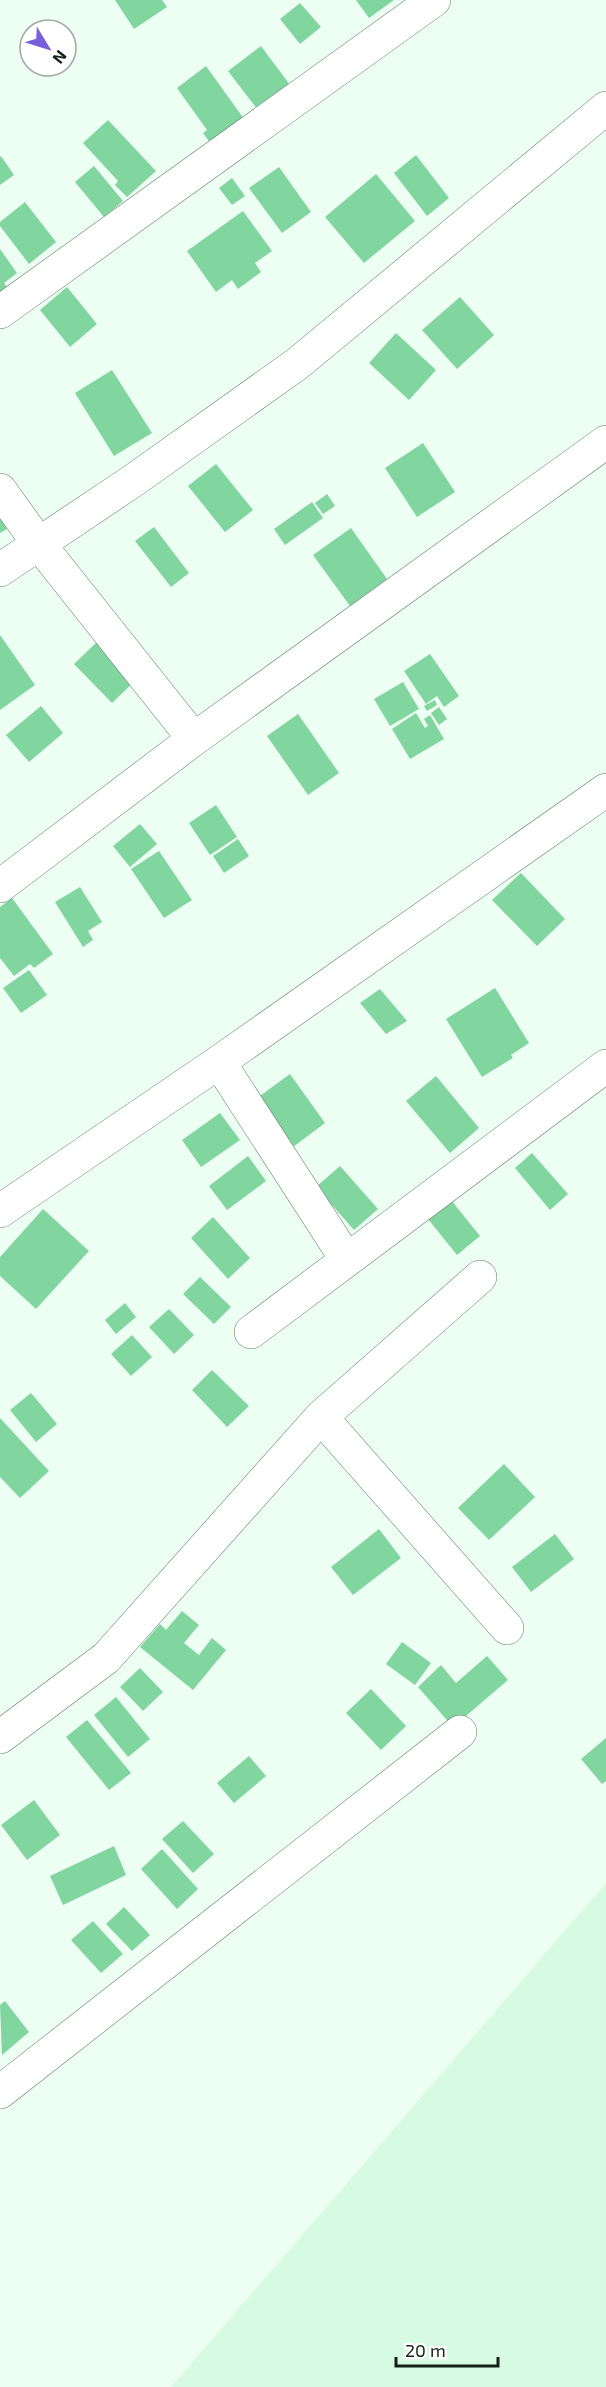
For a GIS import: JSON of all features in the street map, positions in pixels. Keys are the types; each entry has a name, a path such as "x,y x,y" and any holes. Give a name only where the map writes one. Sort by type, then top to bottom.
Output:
{"street":[{"path":"0,312 434,0"},
{"path":"0,570 297,364 606,108"},
{"path":"0,886 194,739 606,442"},
{"path":"0,490 39,544 194,739"},
{"path":"0,1211 219,1062 606,790"},
{"path":"219,1062 348,1260"},
{"path":"251,1332 606,1066"},
{"path":"0,1737 106,1658 321,1417 480,1277"},
{"path":"321,1417 507,1628"},
{"path":"0,2092 460,1732"}],"shaded area":[{"path":"606,1883 606,2387 171,2387"}],"building":[{"path":"115,0 162,0 167,7 134,29"},
{"path":"356,0 394,0 369,18"},
{"path":"300,3 321,27 300,44 280,19"},
{"path":"261,46 290,85 258,110 228,71"},
{"path":"206,66 247,123 214,148 203,133 207,130 177,88"},
{"path":"108,120 156,171 127,197 115,185 118,181 83,143"},
{"path":"416,155 449,198 427,216 394,173"},
{"path":"0,157 14,175 0,185"},
{"path":"94,166 123,201 104,217 75,182"},
{"path":"279,167 311,212 282,233 249,188"},
{"path":"376,174 415,221 364,263 325,217"},
{"path":"232,178 245,196 232,205 219,188"},
{"path":"25,202 56,242 29,264 0,226 0,222"},
{"path":"243,211 272,251 255,263 261,272 238,289 232,280 216,292 187,251"},
{"path":"0,249 17,273 4,283 11,293 0,301"},
{"path":"67,287 97,324 70,347 40,310"},
{"path":"460,297 494,335 457,369 422,330"},
{"path":"396,333 436,370 409,400 369,363"},
{"path":"112,370 152,433 114,456 75,393"},
{"path":"423,443 455,492 417,517 385,468"},
{"path":"216,464 253,510 225,532 188,486"},
{"path":"327,494 335,506 323,514 315,503"},
{"path":"312,502 323,518 285,545 274,529"},
{"path":"0,517 7,529 0,533"},
{"path":"154,527 189,573 171,587 135,541"},
{"path":"351,528 387,579 350,606 313,555"},
{"path":"0,635 35,685 0,710"},
{"path":"100,639 138,678 112,703 74,664"},
{"path":"430,654 459,696 444,707 437,696 426,704 404,671"},
{"path":"403,682 419,709 390,726 374,699"},
{"path":"435,700 437,705 427,711 424,706"},
{"path":"41,706 63,733 29,762 6,735"},
{"path":"439,707 447,719 439,725 431,713"},
{"path":"416,713 425,728 428,726 424,719 430,715 444,739 410,759 392,729"},
{"path":"298,714 339,773 308,795 267,736"},
{"path":"216,805 237,837 210,855 189,823"},
{"path":"140,824 157,844 130,867 113,846"},
{"path":"238,839 249,856 224,873 213,856"},
{"path":"159,851 192,900 164,918 131,869"},
{"path":"521,873 565,919 537,946 492,900"},
{"path":"80,887 102,922 88,931 93,940 83,947 55,902"},
{"path":"12,898 53,954 34,968 30,964 14,976 0,958 0,907"},
{"path":"29,970 47,995 21,1013 3,988"},
{"path":"495,988 529,1043 511,1055 513,1058 482,1077 446,1019"},
{"path":"380,989 407,1021 386,1034 360,1003"},
{"path":"290,1074 325,1123 285,1153 249,1104"},
{"path":"436,1076 479,1128 450,1153 406,1101"},
{"path":"220,1113 240,1140 201,1167 182,1140"},
{"path":"532,1153 568,1194 550,1210 515,1168"},
{"path":"248,1156 266,1181 227,1210 209,1186"},
{"path":"340,1166 378,1209 354,1230 316,1187"},
{"path":"451,1200 480,1236 457,1255 428,1219"},
{"path":"43,1209 89,1251 36,1309 0,1276 0,1257"},
{"path":"213,1217 250,1258 228,1279 191,1238"},
{"path":"200,1277 231,1307 214,1324 183,1294"},
{"path":"125,1303 136,1317 116,1334 105,1320"},
{"path":"169,1309 194,1335 174,1354 149,1327"},
{"path":"132,1335 152,1357 131,1376 111,1354"},
{"path":"212,1370 249,1406 227,1427 192,1390"},
{"path":"31,1393 57,1424 36,1442 10,1410"},
{"path":"0,1418 49,1471 20,1498 0,1477"},
{"path":"504,1464 535,1497 489,1540 458,1508"},
{"path":"379,1529 401,1558 353,1595 331,1567"},
{"path":"555,1534 574,1559 531,1592 512,1567"},
{"path":"182,1611 199,1625 184,1643 199,1655 212,1638 226,1650 193,1690 140,1647 160,1624 166,1630"},
{"path":"402,1642 431,1663 415,1685 386,1664"},
{"path":"487,1656 508,1680 453,1727 418,1687 441,1665 456,1683"},
{"path":"140,1668 163,1692 143,1711 120,1687"},
{"path":"371,1689 406,1726 381,1750 346,1713"},
{"path":"116,1697 150,1739 128,1757 94,1715"},
{"path":"87,1720 131,1773 109,1790 66,1737"},
{"path":"606,1738 606,1781 602,1784 581,1759"},
{"path":"249,1756 266,1776 234,1803 217,1783"},
{"path":"34,1800 60,1835 27,1860 1,1825"},
{"path":"183,1821 214,1854 193,1873 162,1839"},
{"path":"114,1846 126,1875 63,1905 50,1876"},
{"path":"162,1849 198,1889 177,1909 141,1869"},
{"path":"124,1907 150,1935 132,1951 106,1924"},
{"path":"93,1921 123,1954 101,1973 71,1940"},
{"path":"5,2001 29,2032 2,2055 0,2005"}]}
